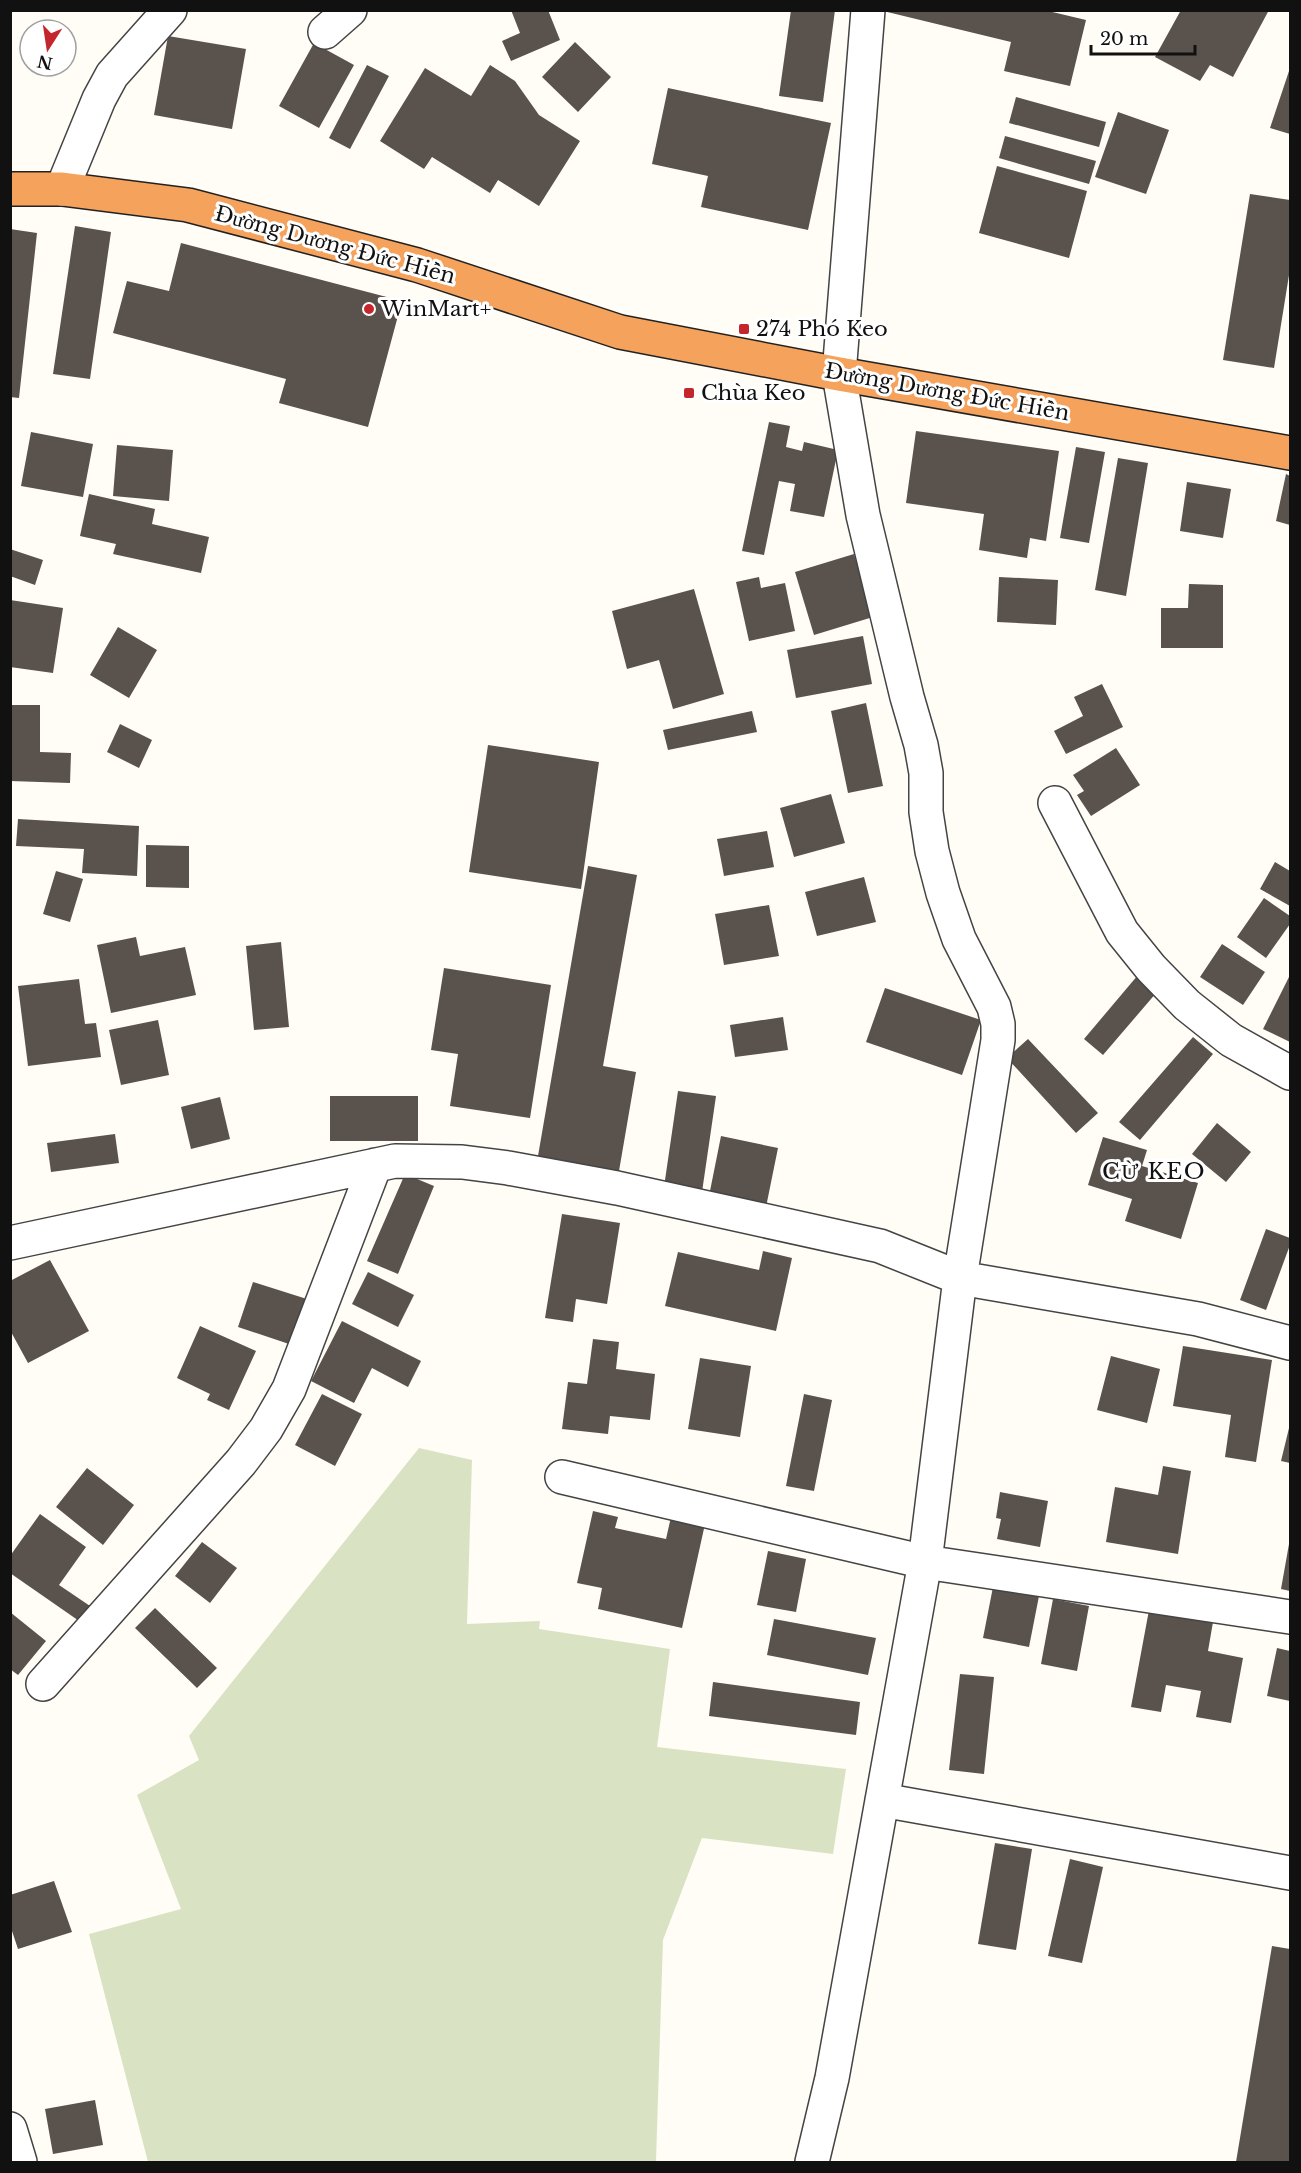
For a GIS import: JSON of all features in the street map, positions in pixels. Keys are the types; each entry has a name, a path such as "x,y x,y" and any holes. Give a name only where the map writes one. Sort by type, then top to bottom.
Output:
{"highway":[{"name":"Đường Dương Đức Hiền","path":"10,189 62,189 188,205 417,265 620,332 840,374 1290,453"}],"street":[{"path":"62,189 99,99 112,75 170,10"},
{"path":"326,32 350,10"},
{"path":"812,2163 832,2078 925,1562 960,1278 998,1040 998,1024 994,1007 959,939 943,893 926,812 926,773 921,745 907,697 863,515 840,374 868,10"},
{"path":"1055,803 1122,932 1150,968 1187,1005 1231,1040 1290,1073"},
{"path":"10,1243 395,1161 462,1162 508,1167 617,1188 880,1246 960,1278 1198,1319 1290,1343"},
{"path":"43,1684 233,1471 266,1429 289,1389 375,1165"},
{"path":"562,1477 925,1562 1290,1617"},
{"path":"882,1800 1290,1873"},
{"path":"10,2129 20,2163"}],"green space":[{"path":"419,1448 472,1460 467,1624 540,1621 539,1629 670,1649 657,1747 846,1769 833,1854 702,1838 663,1940 656,2162 148,2162 89,1934 181,1909 137,1795 199,1760 189,1736"}],"building":[{"path":"511,10 548,10 560,40 511,61 502,41 520,33"},
{"path":"791,10 835,10 823,102 779,96"},
{"path":"879,10 1044,10 1086,20 1070,86 1004,71 1011,42"},
{"path":"1181,10 1269,10 1233,77 1210,65 1200,81 1155,57"},
{"path":"168,36 246,49 232,129 154,115"},
{"path":"575,42 611,77 578,112 542,77"},
{"path":"314,43 354,65 319,128 279,106"},
{"path":"367,65 389,76 350,149 329,138"},
{"path":"490,65 515,81 539,115 580,141 539,206 498,180 490,193 432,157 424,169 380,141 425,68 471,96"},
{"path":"1290,68 1290,134 1270,128"},
{"path":"668,88 831,123 808,230 701,207 708,176 652,164"},
{"path":"1016,97 1106,122 1099,147 1009,123"},
{"path":"1118,112 1169,130 1146,194 1095,177"},
{"path":"1005,136 1096,161 1089,184 999,158"},
{"path":"997,166 1087,191 1069,258 979,233"},
{"path":"1250,194 1290,200 1290,269 1274,368 1223,360"},
{"path":"75,226 111,232 90,379 53,374"},
{"path":"10,229 37,233 19,398 10,397"},
{"path":"181,243 402,301 368,427 279,403 286,379 113,333 127,281 169,291"},
{"path":"769,422 790,426 786,447 802,451 804,442 838,450 824,517 790,511 795,484 779,481 764,555 742,551"},
{"path":"916,431 1059,451 1046,541 1030,538 1027,558 979,550 984,514 906,503"},
{"path":"31,432 93,444 83,497 21,486"},
{"path":"117,445 173,450 169,501 113,496"},
{"path":"1076,447 1105,452 1089,543 1060,538"},
{"path":"1118,458 1148,463 1126,596 1095,590"},
{"path":"1286,474 1290,476 1290,525 1276,521"},
{"path":"1187,482 1231,489 1223,538 1180,531"},
{"path":"89,494 155,509 152,524 209,537 201,573 113,554 116,544 80,536"},
{"path":"10,549 43,560 35,585 10,576"},
{"path":"854,554 873,617 814,635 795,572"},
{"path":"759,577 761,588 785,583 795,631 749,641 736,582"},
{"path":"999,577 1058,580 1056,625 997,622"},
{"path":"1189,584 1223,585 1223,648 1161,648 1161,608 1188,608"},
{"path":"694,589 724,694 673,709 659,660 627,669 612,611"},
{"path":"10,600 63,608 53,673 10,667"},
{"path":"118,627 157,650 129,698 90,675"},
{"path":"863,636 872,684 796,698 787,650"},
{"path":"1102,684 1123,727 1066,754 1054,731 1083,716 1074,697"},
{"path":"866,703 883,786 848,793 831,711"},
{"path":"10,705 40,705 40,752 71,753 70,783 10,781"},
{"path":"752,711 757,732 668,750 663,730"},
{"path":"120,724 152,740 139,768 107,752"},
{"path":"488,745 599,762 581,889 469,872"},
{"path":"1116,748 1140,785 1091,816 1077,795 1084,791 1073,775"},
{"path":"831,794 845,843 794,857 780,808"},
{"path":"18,819 139,826 137,876 82,873 84,849 16,846"},
{"path":"767,831 774,867 724,876 717,839"},
{"path":"146,845 189,846 189,888 146,887"},
{"path":"1275,862 1290,871 1290,906 1260,889"},
{"path":"588,866 637,875 603,1066 636,1072 619,1171 538,1156"},
{"path":"56,871 83,879 70,922 43,914"},
{"path":"864,877 876,922 817,936 805,892"},
{"path":"1264,898 1290,916 1290,924 1266,958 1237,937"},
{"path":"769,905 779,956 724,965 715,914"},
{"path":"136,937 140,956 185,947 196,995 111,1013 97,945"},
{"path":"281,942 289,1027 254,1030 246,946"},
{"path":"1222,944 1265,972 1243,1005 1200,977"},
{"path":"444,968 551,985 530,1118 450,1106 458,1054 431,1050"},
{"path":"1138,975 1157,992 1103,1055 1084,1039"},
{"path":"1290,975 1290,1042 1263,1029"},
{"path":"79,979 85,1024 96,1023 101,1057 28,1066 18,986"},
{"path":"885,988 981,1020 962,1075 866,1042"},
{"path":"783,1017 788,1050 735,1057 730,1025"},
{"path":"158,1020 169,1075 121,1085 109,1030"},
{"path":"1193,1037 1213,1054 1140,1140 1119,1122"},
{"path":"1028,1039 1098,1113 1076,1133 1007,1058"},
{"path":"678,1091 716,1096 702,1192 664,1187"},
{"path":"330,1096 418,1096 418,1141 330,1141"},
{"path":"220,1097 230,1139 191,1149 181,1107"},
{"path":"1217,1123 1251,1152 1226,1182 1192,1154"},
{"path":"115,1134 119,1163 51,1172 47,1143"},
{"path":"721,1136 778,1148 766,1207 709,1196"},
{"path":"1103,1137 1147,1150 1142,1166 1198,1183 1181,1239 1125,1221 1132,1199 1088,1185"},
{"path":"405,1174 434,1186 398,1274 367,1261"},
{"path":"562,1214 620,1223 607,1304 576,1299 573,1322 545,1318"},
{"path":"1266,1229 1290,1238 1290,1245 1266,1310 1240,1300"},
{"path":"763,1251 792,1258 776,1331 665,1306 678,1252 759,1270"},
{"path":"50,1260 89,1331 28,1363 10,1330 10,1281"},
{"path":"368,1272 414,1295 398,1327 352,1304"},
{"path":"253,1282 310,1300 295,1346 238,1327"},
{"path":"342,1321 421,1361 408,1387 372,1368 354,1403 311,1381"},
{"path":"200,1326 256,1351 229,1410 207,1400 210,1394 177,1378"},
{"path":"593,1339 619,1342 616,1369 655,1374 650,1420 610,1416 608,1434 562,1429 568,1382 587,1384"},
{"path":"1183,1346 1272,1360 1256,1462 1225,1457 1231,1415 1173,1406"},
{"path":"1111,1356 1160,1369 1147,1423 1097,1410"},
{"path":"700,1358 751,1366 740,1437 688,1429"},
{"path":"322,1394 362,1414 335,1466 295,1445"},
{"path":"804,1394 832,1400 814,1491 786,1486"},
{"path":"1290,1424 1290,1463 1281,1461"},
{"path":"1163,1466 1191,1471 1178,1554 1106,1542 1115,1487 1158,1495"},
{"path":"87,1468 134,1505 103,1545 56,1507"},
{"path":"1000,1492 1048,1501 1040,1547 997,1539 1001,1519 996,1518"},
{"path":"593,1511 618,1517 615,1528 666,1539 671,1517 705,1524 682,1628 598,1609 602,1588 577,1583"},
{"path":"40,1514 86,1547 59,1585 93,1608 82,1623 10,1573 10,1556"},
{"path":"202,1542 237,1568 210,1603 175,1576"},
{"path":"1290,1544 1290,1591 1281,1589"},
{"path":"768,1551 806,1559 796,1612 757,1605"},
{"path":"993,1587 1039,1596 1029,1647 983,1638"},
{"path":"1053,1599 1089,1606 1077,1671 1041,1664"},
{"path":"155,1608 217,1668 197,1688 135,1628"},
{"path":"1149,1610 1213,1622 1208,1651 1243,1658 1231,1723 1196,1717 1201,1691 1166,1685 1161,1712 1131,1707"},
{"path":"10,1612 46,1641 18,1675 10,1669"},
{"path":"774,1619 876,1638 868,1675 767,1655"},
{"path":"1277,1648 1290,1651 1290,1701 1267,1696"},
{"path":"960,1674 994,1677 984,1774 949,1770"},
{"path":"713,1682 860,1702 856,1735 709,1716"},
{"path":"995,1843 1032,1849 1016,1950 978,1944"},
{"path":"1070,1859 1103,1867 1082,1963 1048,1956"},
{"path":"54,1881 72,1932 18,1949 10,1925 10,1895"},
{"path":"1272,1946 1290,1949 1290,2162 1236,2162"},
{"path":"95,2100 103,2145 53,2154 45,2109"}],"place":[{"name":"WinMart+","path":"369,309"},
{"name":"274 Phó Keo","path":"744,329"},
{"name":"Chùa Keo","path":"689,393"}],"district":[{"name":"CỪ KEO","path":"1154,1171"}]}
